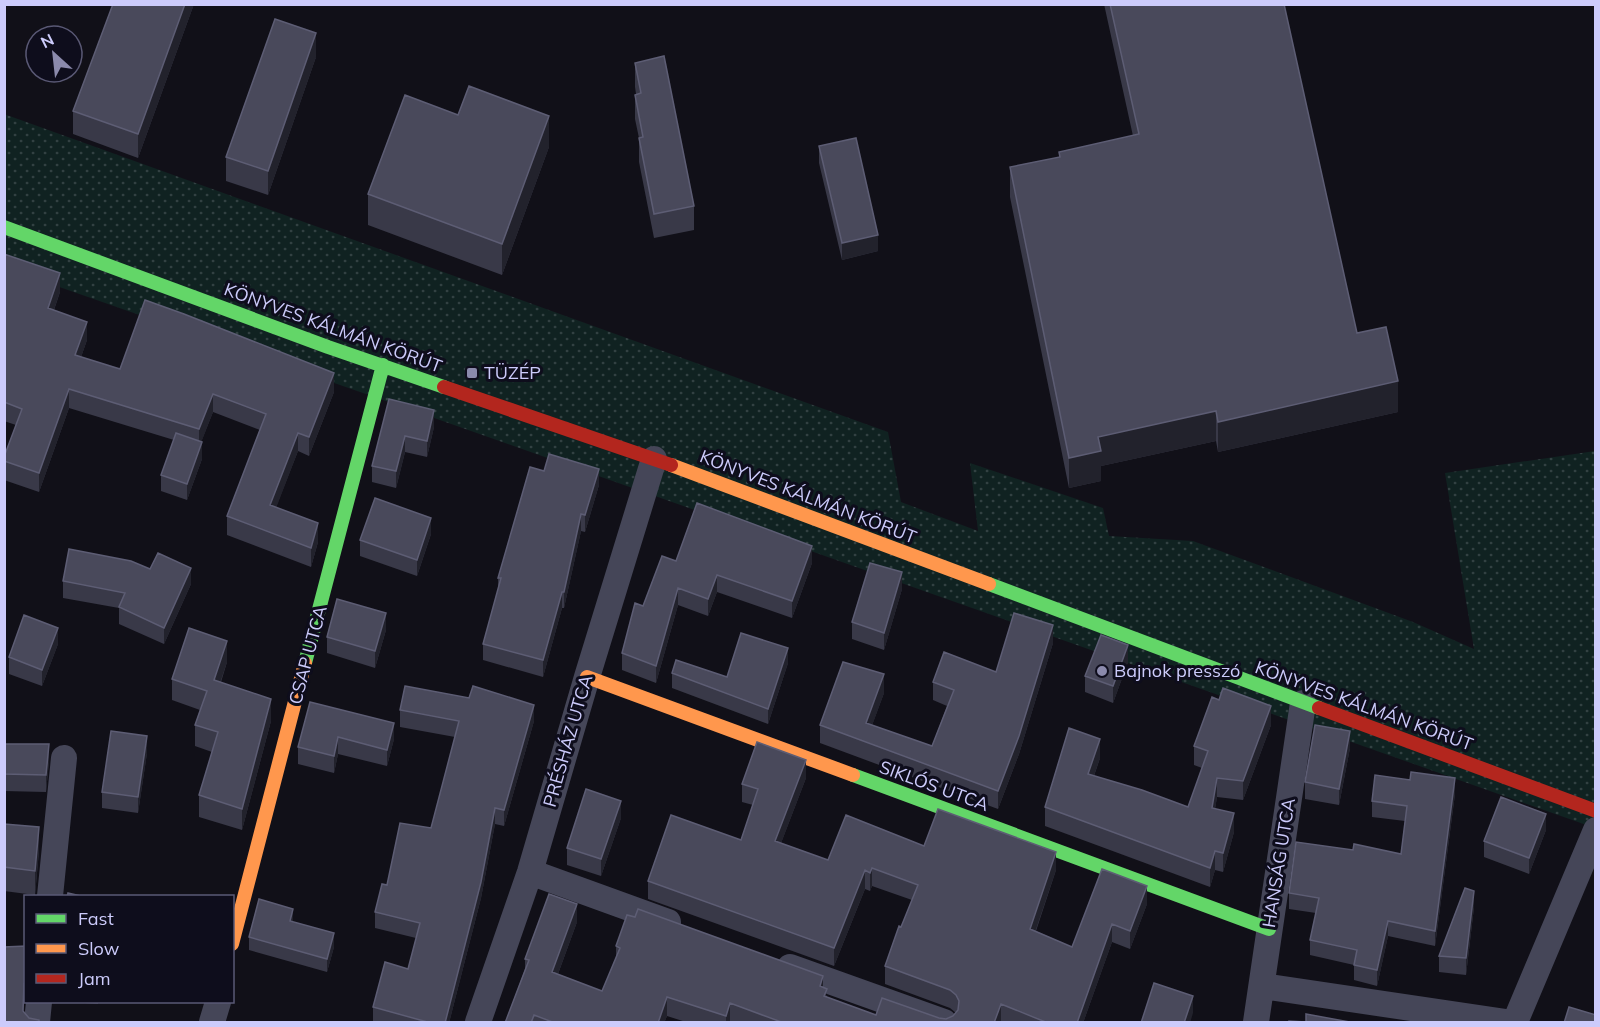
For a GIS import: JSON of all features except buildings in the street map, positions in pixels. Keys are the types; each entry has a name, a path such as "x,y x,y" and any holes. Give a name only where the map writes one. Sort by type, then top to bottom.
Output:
{"street":[{"name":"KÖNYVES KÁLMÁN KÖRÚT","path":"7,236 654,459 1596,811"},
{"name":"CSAP UTCA","path":"234,936 383,365"},
{"name":"PRÉSHÁZ UTCA","path":"478,1023 530,872 654,459"},
{"name":"SIKLÓS UTCA","path":"587,677 1269,928"},
{"name":"HANSÁG UTCA","path":"1256,1023 1303,703"},
{"path":"50,895 64,758"},
{"path":"1515,1023 1596,830"},
{"path":"530,872 686,929"},
{"path":"765,957 944,1023"},
{"path":"1262,986 1506,1023"},
{"path":"37,1023 39,1003"},
{"path":"212,1023 218,1003"}],"shaded area":[{"path":"4,114 888,432 901,502 978,531 970,463 1103,508 1109,536 1193,541 1413,622 1474,649 1445,473 1595,451 1595,828 5,268"}],"traffic: fast":[{"path":"4,227 328,347 444,387"},
{"path":"305,663 383,365"},
{"path":"989,584 1319,708"},
{"path":"853,775 1269,929"}],"traffic: slow":[{"path":"671,465 989,584"},
{"path":"234,936 305,663"},
{"path":"587,677 853,775"}],"traffic: jam":[{"path":"444,387 671,465"},
{"path":"1319,708 1596,811"}],"place":[{"name":"TÜZÉP","path":"472,373"},
{"name":"Bajnok presszó","path":"1102,671"}]}
